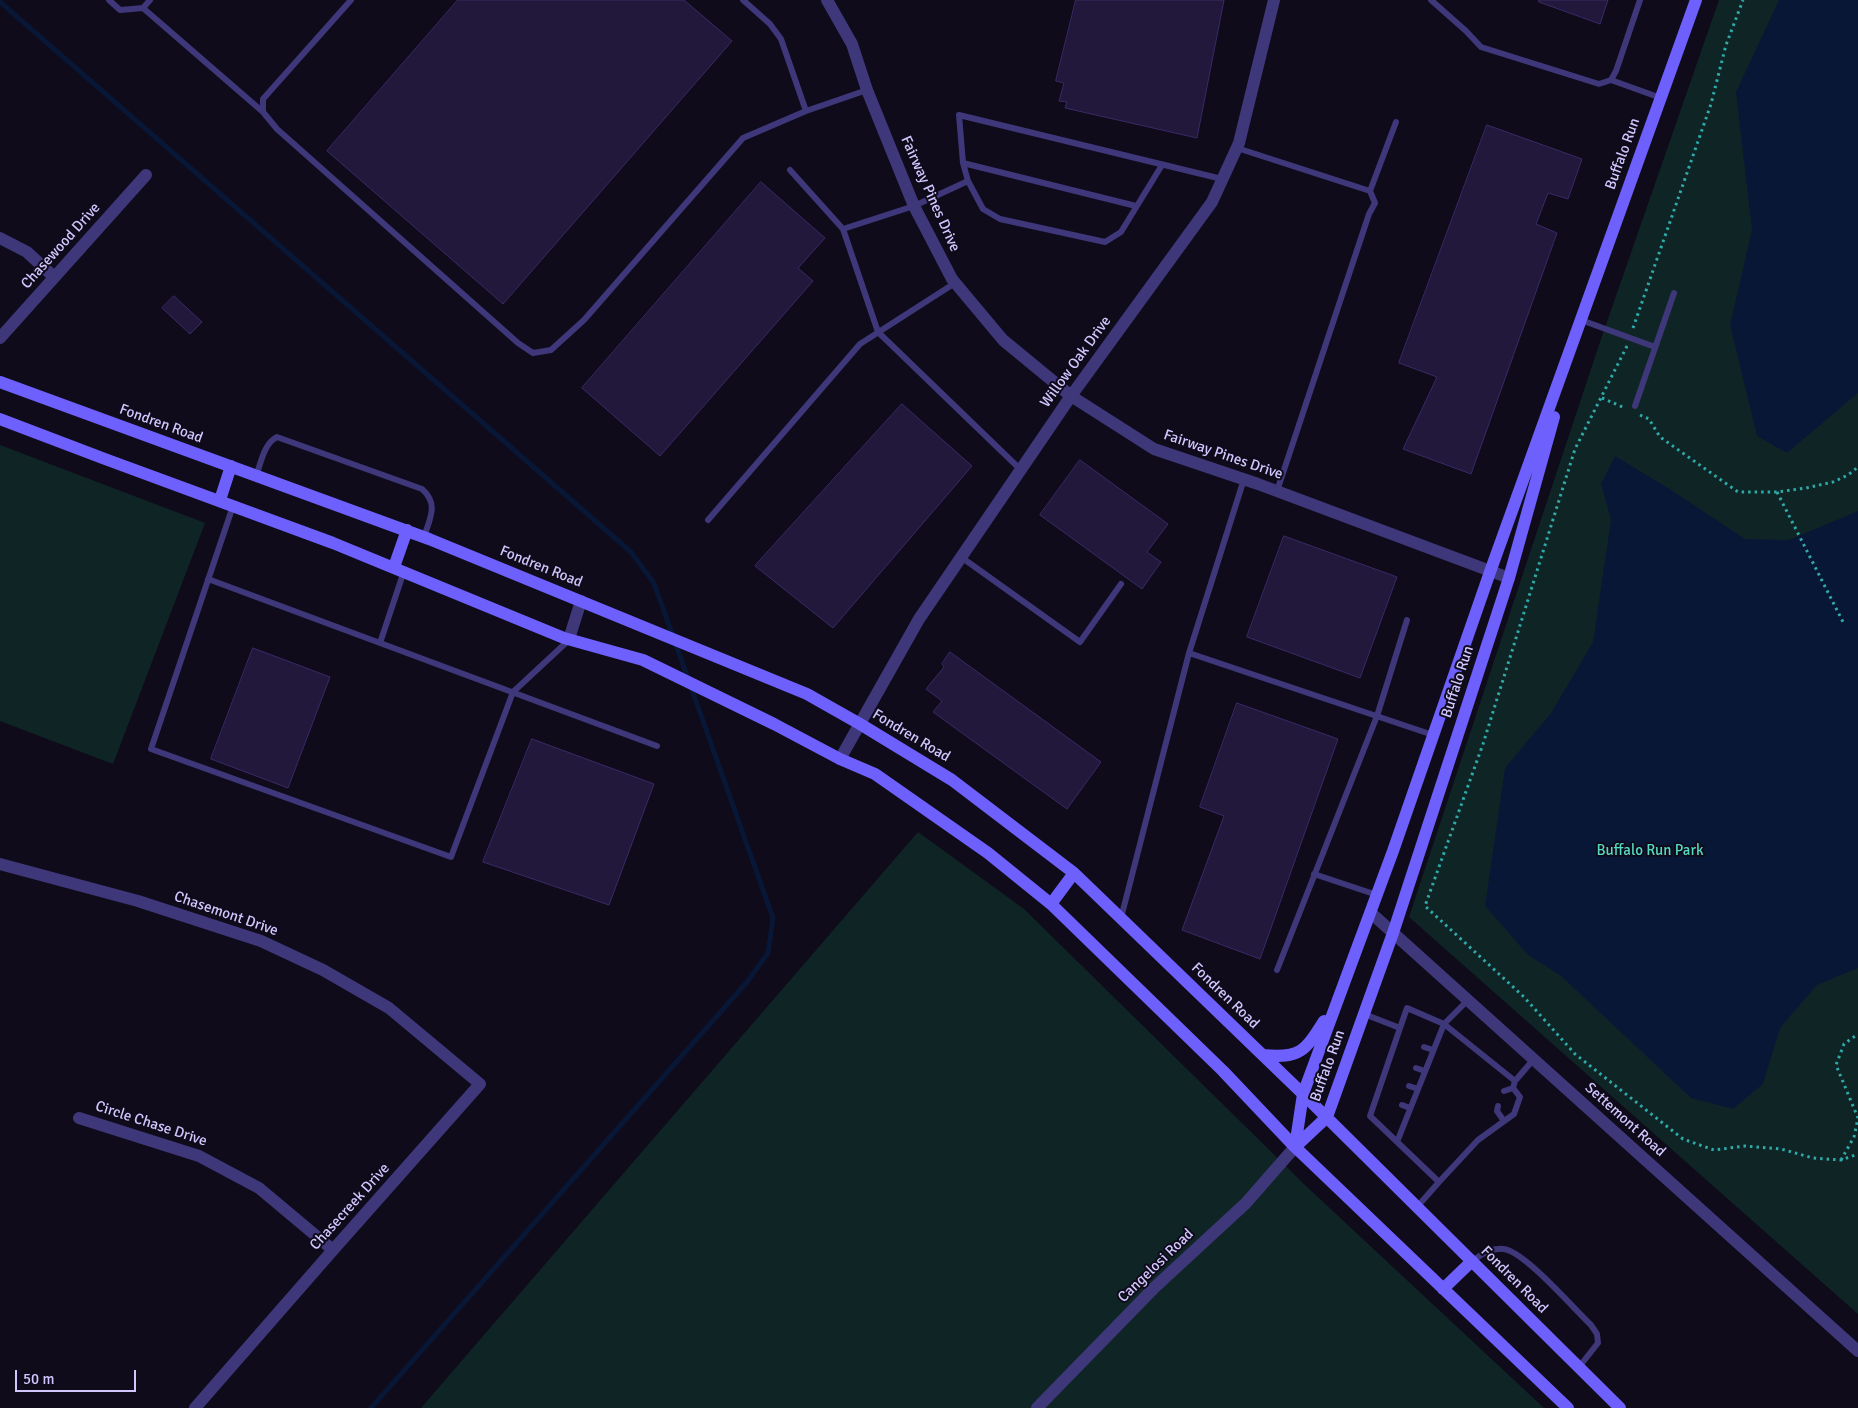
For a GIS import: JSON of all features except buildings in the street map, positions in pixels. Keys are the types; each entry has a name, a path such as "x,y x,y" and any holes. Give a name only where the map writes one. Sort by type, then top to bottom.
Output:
{"main road":[{"name":"Buffalo Run","path":"1295,1147 1303,1094 1377,895 1490,572 1696,0"},
{"name":"Buffalo Run","path":"1295,1147 1327,1117 1393,933 1509,578 1581,320"},
{"name":"Fondren Road","path":"0,382 407,530 807,694 952,780 1074,873 1327,1117 1620,1408"},
{"path":"0,419 220,500 399,569 570,639 643,660 770,721 840,759 875,774 988,853 1051,904 1223,1072 1295,1147 1568,1408"},
{"path":"220,500 231,466"},
{"path":"399,569 407,530"},
{"path":"1051,904 1074,873"},
{"path":"1263,1055 1291,1056 1305,1048 1337,1002"},
{"path":"1443,1290 1472,1261"}],"street":[{"name":"Fairway Pines Drive","path":"827,0 852,44 867,90 914,206 955,283 1003,340 1071,396 1154,449 1244,479 1509,578"},
{"name":"Willow Oak Drive","path":"840,759 918,619 1071,396 1212,202 1236,148 1274,0"},
{"name":"Chasewood Drive","path":"0,338 146,175"},
{"path":"0,238 27,252 54,278"},
{"path":"570,639 582,601"},
{"name":"Chasemont Drive","path":"0,864 138,901 261,941 323,970 389,1008 423,1036"},
{"name":"Settemont Road","path":"1370,913 1858,1351"},
{"name":"Chasecreek Drive","path":"195,1408 480,1084 423,1036"},
{"name":"Circle Chase Drive","path":"79,1118 199,1156 259,1188 333,1250"},
{"name":"Cangelosi Road","path":"1037,1408 1155,1287 1246,1203 1295,1147"}],"lane":[{"path":"109,0 120,10 143,8 150,0"},
{"path":"263,112 263,99 351,0"},
{"path":"743,0 776,31 781,39 806,111"},
{"path":"1431,0 1466,31 1480,47 1600,84 1611,80 1661,98"},
{"path":"1611,80 1616,71 1640,0"},
{"path":"143,8 263,112 284,135 518,343 533,353 551,350 584,320 742,138 806,111 867,90"},
{"path":"1162,165 1121,232 1105,242 1000,220 983,209 968,181 963,163 959,115 1222,179"},
{"path":"1277,491 1369,214 1375,202 1370,191 1396,122"},
{"path":"1236,148 1370,191"},
{"path":"963,163 1136,206"},
{"path":"790,170 842,229 878,332 1020,470"},
{"path":"842,229 914,206 968,181"},
{"path":"708,520 860,344 955,283"},
{"path":"1635,406 1674,293"},
{"path":"1581,320 1655,347"},
{"path":"256,476 266,448 271,440 277,437 422,489 432,501 432,510 424,537"},
{"path":"1120,918 1190,653 1244,479"},
{"path":"233,505 151,749 451,857 513,692 570,639"},
{"path":"961,557 1080,642 1120,584"},
{"path":"380,643 399,569"},
{"path":"208,579 657,746"},
{"path":"1277,970 1377,716 1407,620"},
{"path":"1190,653 1434,734"},
{"path":"1314,874 1377,895"},
{"path":"1397,1142 1444,1024 1468,1000"},
{"path":"1417,1207 1478,1140 1514,1114 1520,1097 1514,1084 1444,1024 1407,1008 1370,1116 1439,1182"},
{"path":"1364,1014 1400,1028"},
{"path":"1397,1037 1406,1040"},
{"path":"1424,1047 1433,1050"},
{"path":"1390,1058 1398,1061"},
{"path":"1504,1091 1514,1084 1533,1060"},
{"path":"1416,1068 1425,1071"},
{"path":"1384,1076 1392,1079"},
{"path":"1410,1086 1418,1089"},
{"path":"1377,1096 1384,1099"},
{"path":"1402,1106 1410,1108"},
{"path":"1498,1106 1497,1111 1504,1120"},
{"path":"1472,1261 1490,1250 1502,1248 1513,1251 1529,1263 1591,1325 1597,1334 1598,1343 1579,1367"}],"path":[{"path":"1744,0 1730,32 1711,104 1630,338 1576,449 1483,744 1426,906 1524,997 1575,1054 1683,1139 1714,1150 1754,1146 1781,1149 1813,1158 1842,1160 1858,1154"},
{"path":"1602,398 1649,419 1660,436 1738,492 1777,492 1833,482 1858,466"},
{"path":"1777,492 1843,622"},
{"path":"1842,1160 1854,1137 1858,1118 1836,1065 1844,1044 1858,1034"}],"green space":[{"name":"Buffalo Run Park","path":"1719,0 1858,0 1858,1314 1409,917 1601,339"},
{"path":"0,445 205,523 113,764 0,721"},
{"path":"918,832 1024,909 1306,1186 1544,1408 421,1408"}],"water":[{"path":"1779,0 1858,0 1858,393 1787,453 1757,436 1730,325 1752,230 1736,92"},
{"path":"1615,456 1668,488 1745,539 1789,540 1858,511 1858,968 1817,985 1780,1028 1763,1084 1733,1109 1691,1098 1561,976 1528,955 1485,906 1505,768 1551,713 1593,642 1611,520 1601,484"}],"waterway":[{"path":"0,2 631,552 654,583 773,918 768,953 747,982 371,1408"}]}
